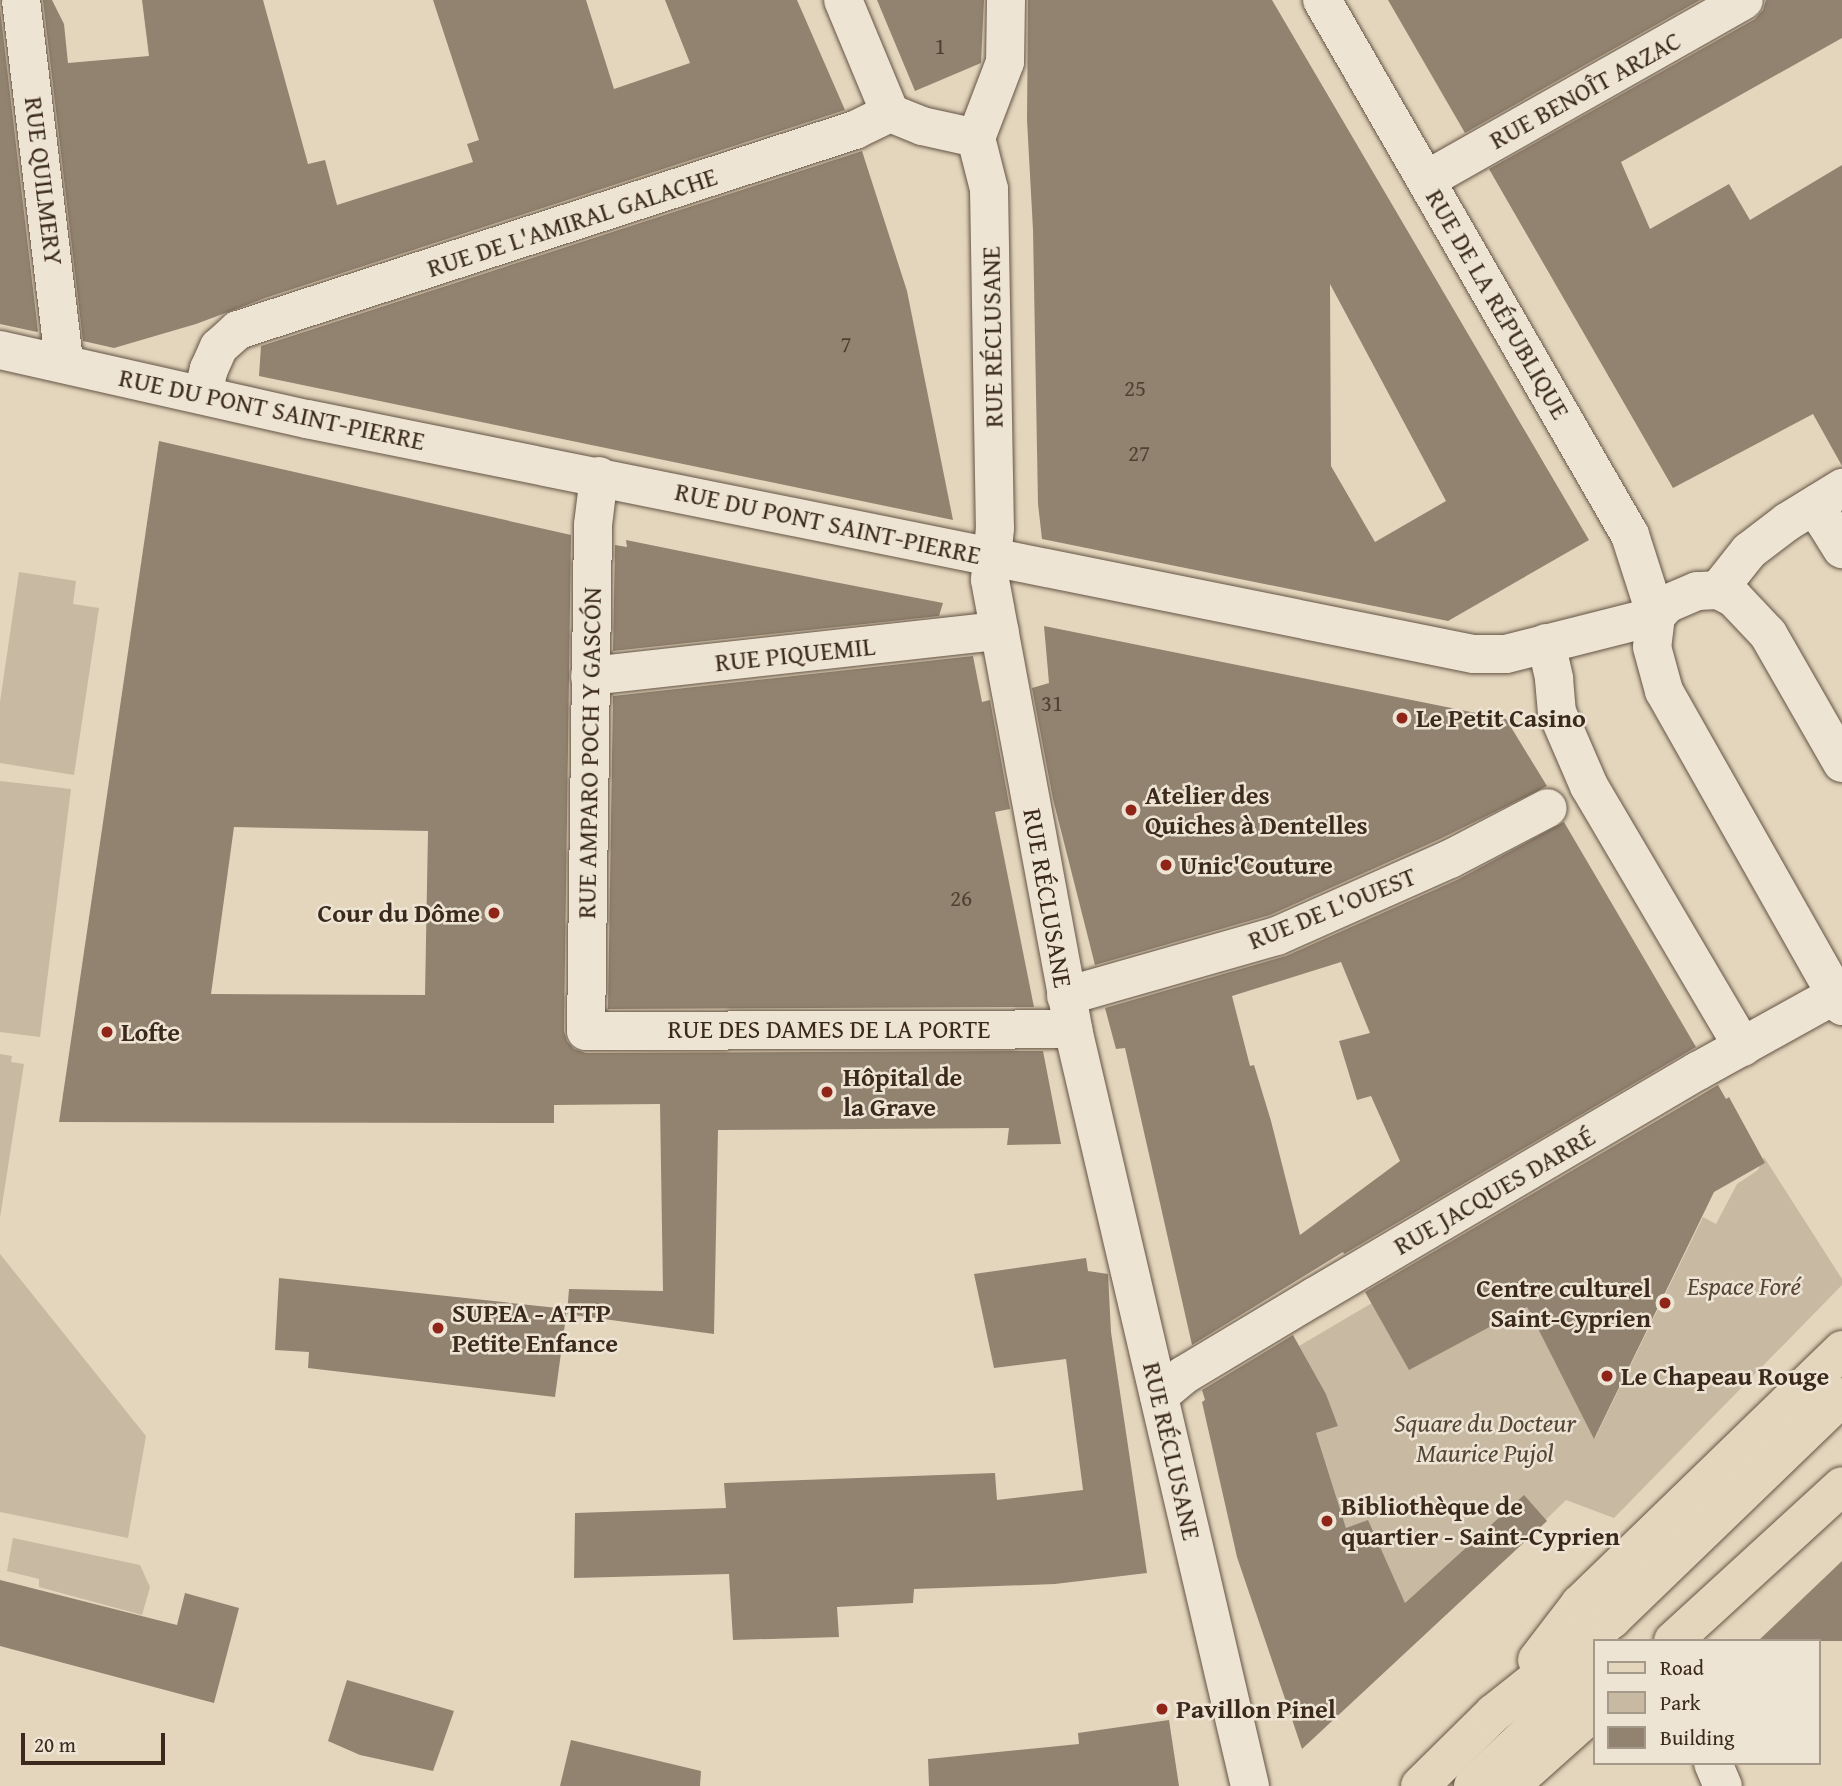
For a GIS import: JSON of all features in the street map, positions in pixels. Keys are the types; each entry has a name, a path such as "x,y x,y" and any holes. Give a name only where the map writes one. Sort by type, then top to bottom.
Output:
{"main road":[{"path":"1494,1713 1580,1604 1842,1350"},
{"path":"1420,1786 1494,1713 1612,1619 1842,1397"},
{"path":"1628,1639 1842,1430"},
{"path":"1676,1639 1842,1486"},
{"path":"1473,1786 1594,1671"},
{"path":"1510,1786 1594,1711"}],"street":[{"name":"RUE QUILMERY","path":"21,0 64,363"},
{"path":"843,0 890,113 922,126 976,138 1005,62 1006,0"},
{"name":"RUE DE LA RÉPUBLIQUE","path":"1322,0 1630,535 1656,616"},
{"name":"RUE BENOÎT ARZAC","path":"1426,180 1744,0"},
{"name":"RUE DE L'AMIRAL GALACHE","path":"203,394 209,369 219,347 238,330 856,130 890,113"},
{"name":"RUE RÉCLUSANE","path":"976,138 989,189 995,528 990,580 1069,1012 1250,1786"},
{"name":"RUE DU PONT SAINT-PIERRE","path":"0,350 307,419 1474,654 1506,654 1656,616"},
{"name":"RUE AMPARO POCH Y GASCÓN","path":"586,1031 593,525 599,476"},
{"path":"1718,590 1749,551 1830,496"},
{"path":"1830,496 1825,522 1842,549"},
{"path":"1839,1001 1664,691 1652,647 1656,616 1681,597 1697,591 1718,590 1734,598 1768,634 1842,763"},
{"name":"RUE PIQUEMIL","path":"590,676 1000,631"},
{"path":"1546,643 1555,679 1557,712 1589,786 1742,1046"},
{"name":"RUE DE L'OUEST","path":"1069,1012 1277,936 1450,859 1548,807"},
{"name":"RUE JACQUES DARRÉ","path":"1159,1396 1184,1375 1742,1046 1839,1001"},
{"name":"RUE DES DAMES DE LA PORTE","path":"586,1031 1069,1012"},
{"path":"1714,1765 1723,1786"}],"green space":[{"path":"19,572 76,581 73,604 99,608 74,775 0,763 0,702"},
{"path":"0,781 71,789 40,1037 0,1032"},
{"path":"0,1054 12,1056 11,1062 24,1064 0,1218"},
{"path":"1764,1157 1842,1279 1842,1285 1614,1518 1566,1500 1506,1559 1481,1534 1405,1603 1346,1528 1316,1433 1338,1426 1326,1394 1299,1346 1372,1303 1527,1307 1595,1438 1703,1217 1716,1224 1737,1184 1758,1170"},
{"path":"0,1254 146,1436 128,1538 0,1512"},
{"path":"13,1538 140,1565 150,1587 142,1615 39,1587 39,1579 7,1571"}],"building":[{"path":"43,0 52,0 64,24 68,63 149,56 142,0 263,0 308,164 325,160 337,205 473,162 467,144 479,140 433,0 586,0 614,89 690,63 665,0 797,0 845,110 265,298 196,324 114,348 83,341"},
{"path":"877,0 984,0 981,63 915,91"},
{"path":"1028,0 1272,0 1589,540 1448,621 1042,539 1038,504 1033,230 1027,120","holes":["1330,284 1446,501 1375,542 1331,466"]},
{"path":"1388,0 1700,0 1465,133"},
{"path":"1766,0 1842,0 1842,38 1621,162 1650,229 1729,184 1750,220 1842,165 1842,466 1813,414 1673,488 1489,169 1755,19 1763,10"},
{"path":"0,9 38,331 37,332 0,324"},
{"path":"862,151 907,291 953,520 259,376 261,346"},
{"path":"159,441 571,535 564,1031 567,1041 574,1049 586,1053 1043,1051 1061,1144 1007,1145 1009,1128 718,1130 714,1334 567,1314 569,1289 663,1291 660,1104 554,1105 554,1123 59,1122","holes":["234,827 428,831 425,995 211,994"]},
{"path":"626,540 943,603 939,616 613,651 615,545 627,547"},
{"path":"1044,626 1506,719 1547,786 1440,839 1270,915 1095,965 1053,799 1032,688 1049,683"},
{"path":"973,656 982,702 990,700 1010,809 995,812 1034,1007 608,1009 613,696"},
{"path":"1564,822 1696,1047 1344,1254 1343,1252 1192,1345 1125,1048 1116,1049 1105,1008 1286,956 1459,879","holes":["1341,962 1370,1033 1339,1041 1357,1100 1371,1096 1400,1161 1300,1235 1271,1121 1254,1065 1250,1066 1232,996"]},
{"path":"1718,1085 1726,1099 1729,1097 1765,1163 1714,1192 1594,1439 1527,1307 1409,1370 1365,1292"},
{"path":"1086,1258 1088,1271 1108,1274 1111,1332 1147,1573 1055,1584 914,1589 913,1603 837,1607 839,1637 733,1640 729,1574 574,1578 575,1513 726,1508 724,1483 995,1473 997,1500 1083,1490 1066,1359 994,1368 974,1274"},
{"name":"SUPEA - ATTP Petite Enfance","path":"279,1278 567,1309 555,1397 308,1368 309,1352 275,1350"},
{"path":"1293,1335 1326,1394 1338,1426 1316,1433 1346,1528 1368,1520 1405,1603 1524,1495 1547,1521 1302,1749 1237,1557 1202,1402 1205,1400 1202,1390"},
{"path":"1842,1561 1842,1641 1760,1639"},
{"path":"0,1580 177,1625 185,1593 239,1608 214,1703 0,1646"},
{"path":"347,1680 454,1711 433,1771 360,1755 328,1741"},
{"name":"Pavillon Pinel","path":"1169,1720 1179,1786 929,1786 928,1759 1079,1744 1078,1733"},
{"path":"571,1740 701,1771 700,1786 560,1786"}],"place":[{"name":"Le Petit Casino","path":"1402,718"},
{"name":"Atelier des Quiches à Dentelles","path":"1131,810"},
{"name":"Unic'Couture","path":"1166,865"},
{"name":"Cour du Dôme","path":"494,913"},
{"name":"Lofte","path":"107,1032"},
{"name":"Hôpital de la Grave","path":"827,1092"},
{"name":"Centre culturel Saint-Cyprien","path":"1665,1303"},
{"name":"SUPEA - ATTP Petite Enfance","path":"438,1328"},
{"name":"Le Chapeau Rouge","path":"1607,1376"},
{"name":"Bibliothèque de quartier - Saint-Cyprien","path":"1327,1521"},
{"name":"Pavillon Pinel","path":"1162,1709"}],"park label":[{"name":"Espace Foré","path":"1744,1286"},
{"name":"Square du Docteur Maurice Pujol","path":"1485,1438"}]}
